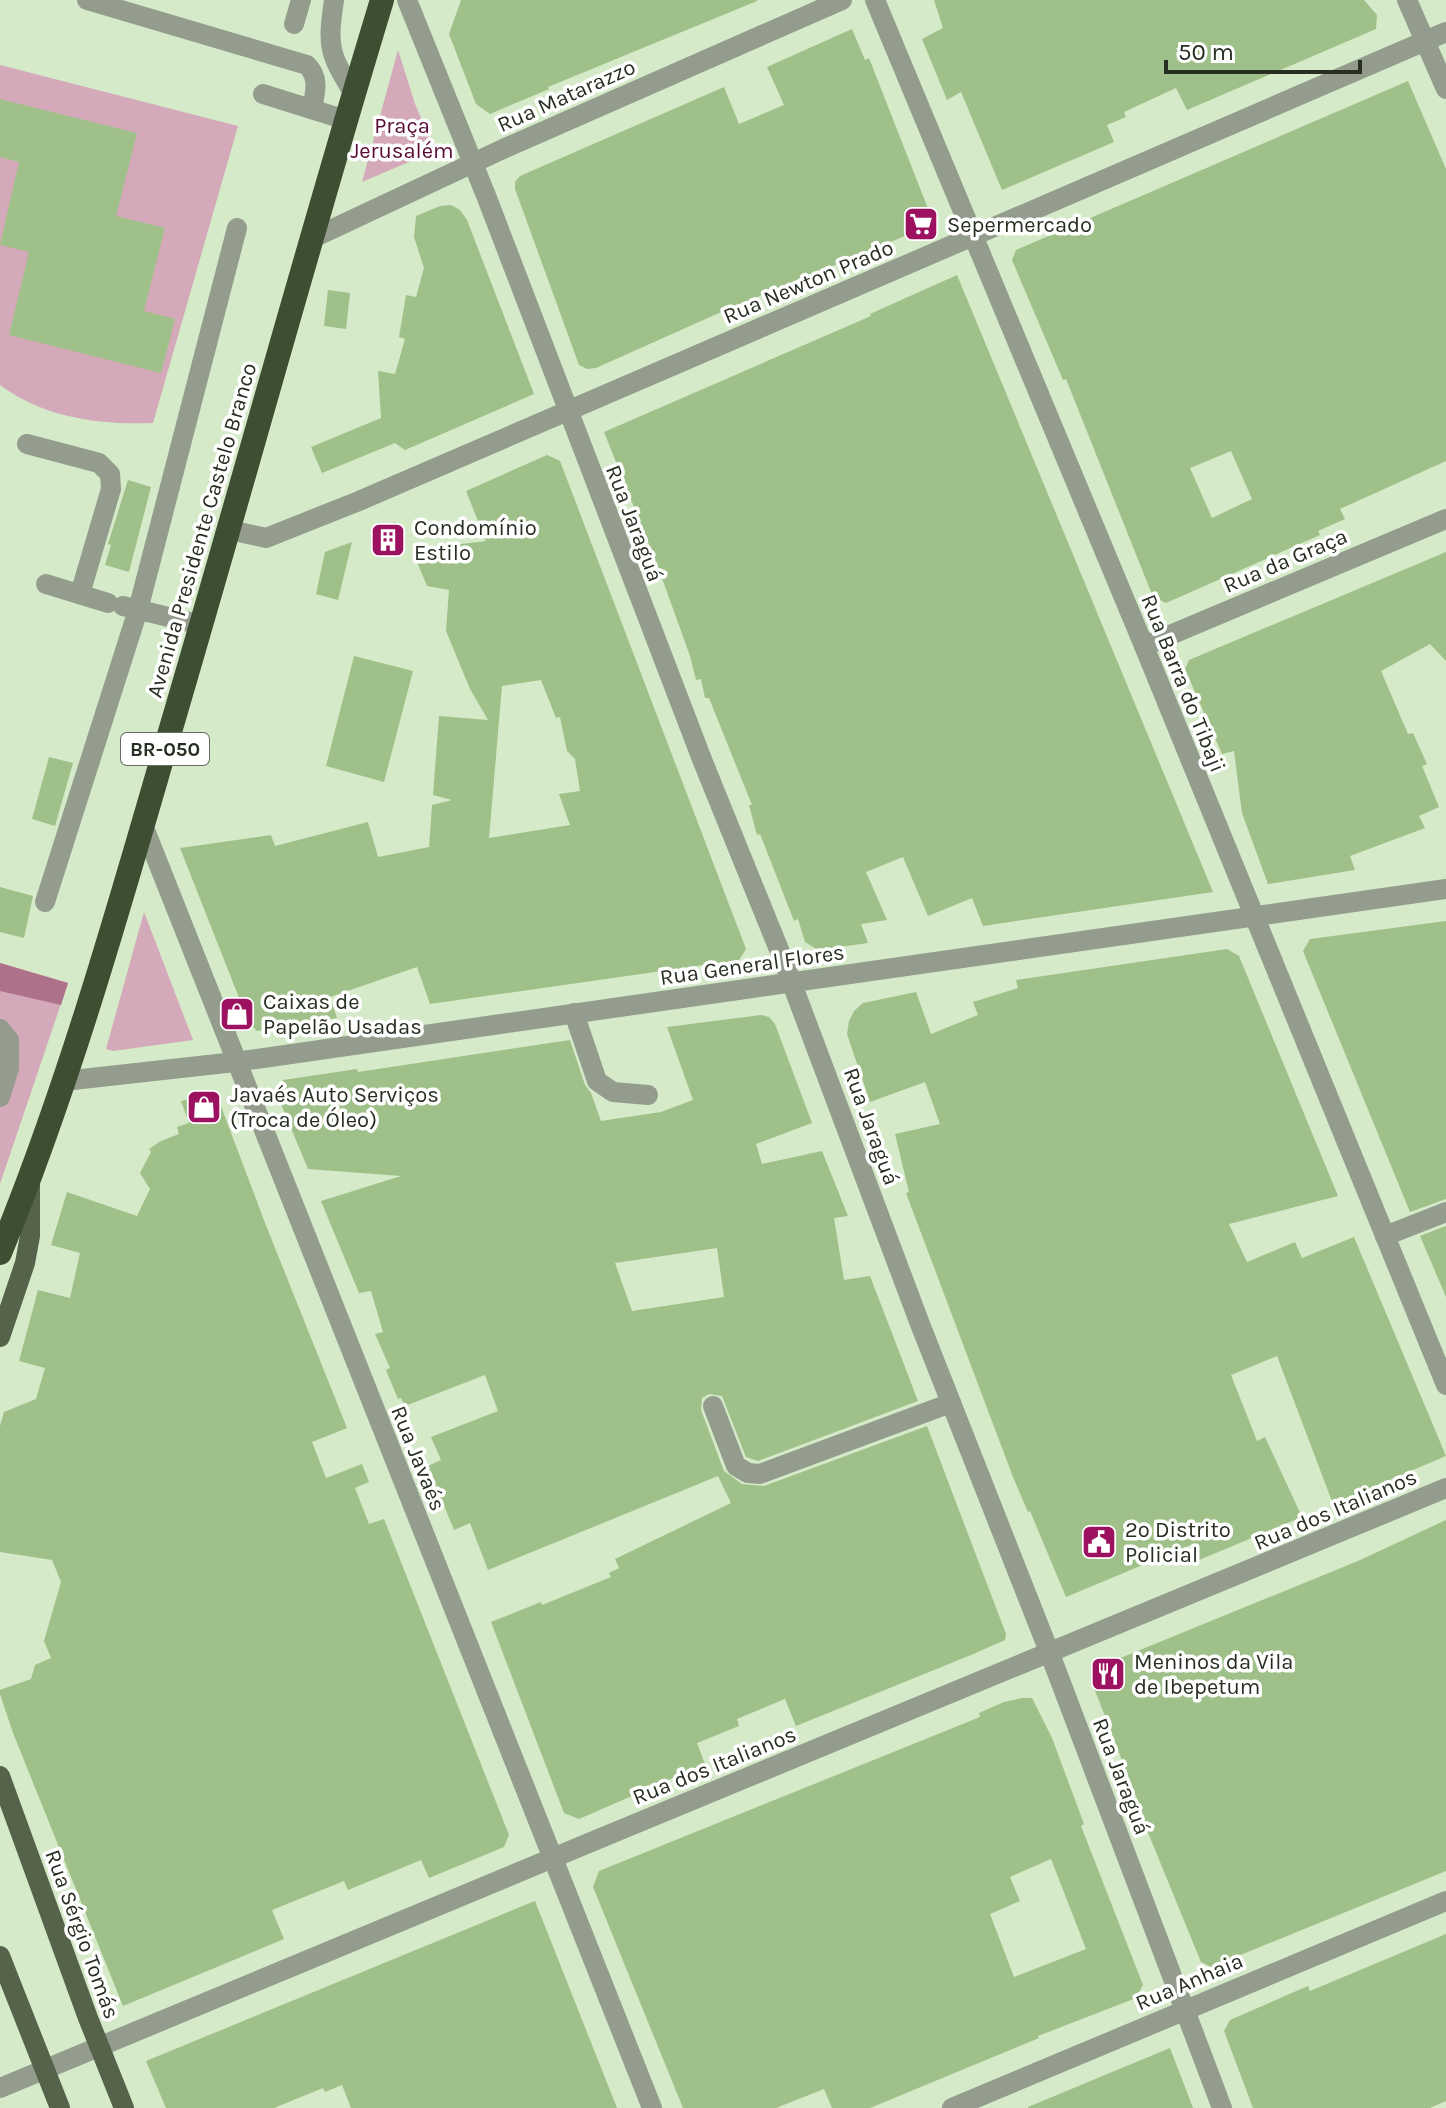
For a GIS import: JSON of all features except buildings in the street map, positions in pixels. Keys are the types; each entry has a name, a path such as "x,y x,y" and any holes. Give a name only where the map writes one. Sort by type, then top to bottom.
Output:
{"highway":[{"name":"Avenida Presidente Castelo Branco","path":"0,1253 64,1081 143,825 382,0"}],"main road":[{"path":"0,1337 25,1263 30,1236 30,1178"},
{"name":"Rua Sérgio Tomás","path":"0,1776 124,2108"},
{"path":"0,1956 60,2108"}],"street":[{"path":"294,24 301,0"},
{"path":"334,0 330,29 332,57 354,94"},
{"path":"407,0 472,163"},
{"name":"Rua Matarazzo","path":"311,239 472,163 842,0"},
{"name":"Rua Barra do Tibaji","path":"875,0 1144,646 1446,1385"},
{"path":"1407,0 1446,89"},
{"path":"84,4 307,65 315,73 312,109"},
{"name":"Rua Newton Prado","path":"230,530 266,538 567,413 809,305 1446,32"},
{"path":"263,94 346,120"},
{"name":"Rua Jaraguá","path":"472,163 791,981 1222,2108"},
{"path":"45,902 123,606 237,228"},
{"path":"27,444 99,463 110,474 111,489 80,594"},
{"name":"Rua da Graça","path":"1144,646 1446,519"},
{"path":"46,584 202,625"},
{"name":"Rua Javaés","path":"143,825 652,2108"},
{"name":"Rua General Flores","path":"64,1081 235,1062 1446,889"},
{"path":"574,1013 597,1081 613,1092 648,1095"},
{"path":"0,1029 9,1040 9,1068 0,1097"},
{"path":"1385,1236 1446,1212"},
{"path":"713,1406 736,1466 748,1473 760,1474 951,1403"},
{"name":"Rua dos Italianos","path":"0,2088 1446,1488"},
{"name":"Rua Anhaia","path":"952,2108 1446,1901"}],"green space":[{"name":"Praça Jerusalém","path":"398,50 415,104 435,151 362,182"},
{"path":"0,65 238,126 153,423 113,423 73,417 35,405 0,385"},
{"path":"144,912 193,1040 113,1051 106,1049"},
{"path":"0,963 68,983 0,1184"}],"shaded area":[{"path":"0,963 68,983 61,1005 0,991"}],"place":[{"name":"Sepermercado","path":"921,224"},
{"name":"Condomínio Estilo","path":"388,540"},
{"name":"Caixas de Papelão Usadas","path":"237,1014"},
{"name":"Javaés Auto Serviços (Troca de Óleo)","path":"204,1107"},
{"name":"2º Distrito Policial","path":"1099,1542"},
{"name":"Meninos da Vila de Ibepetum","path":"1108,1674"}]}
